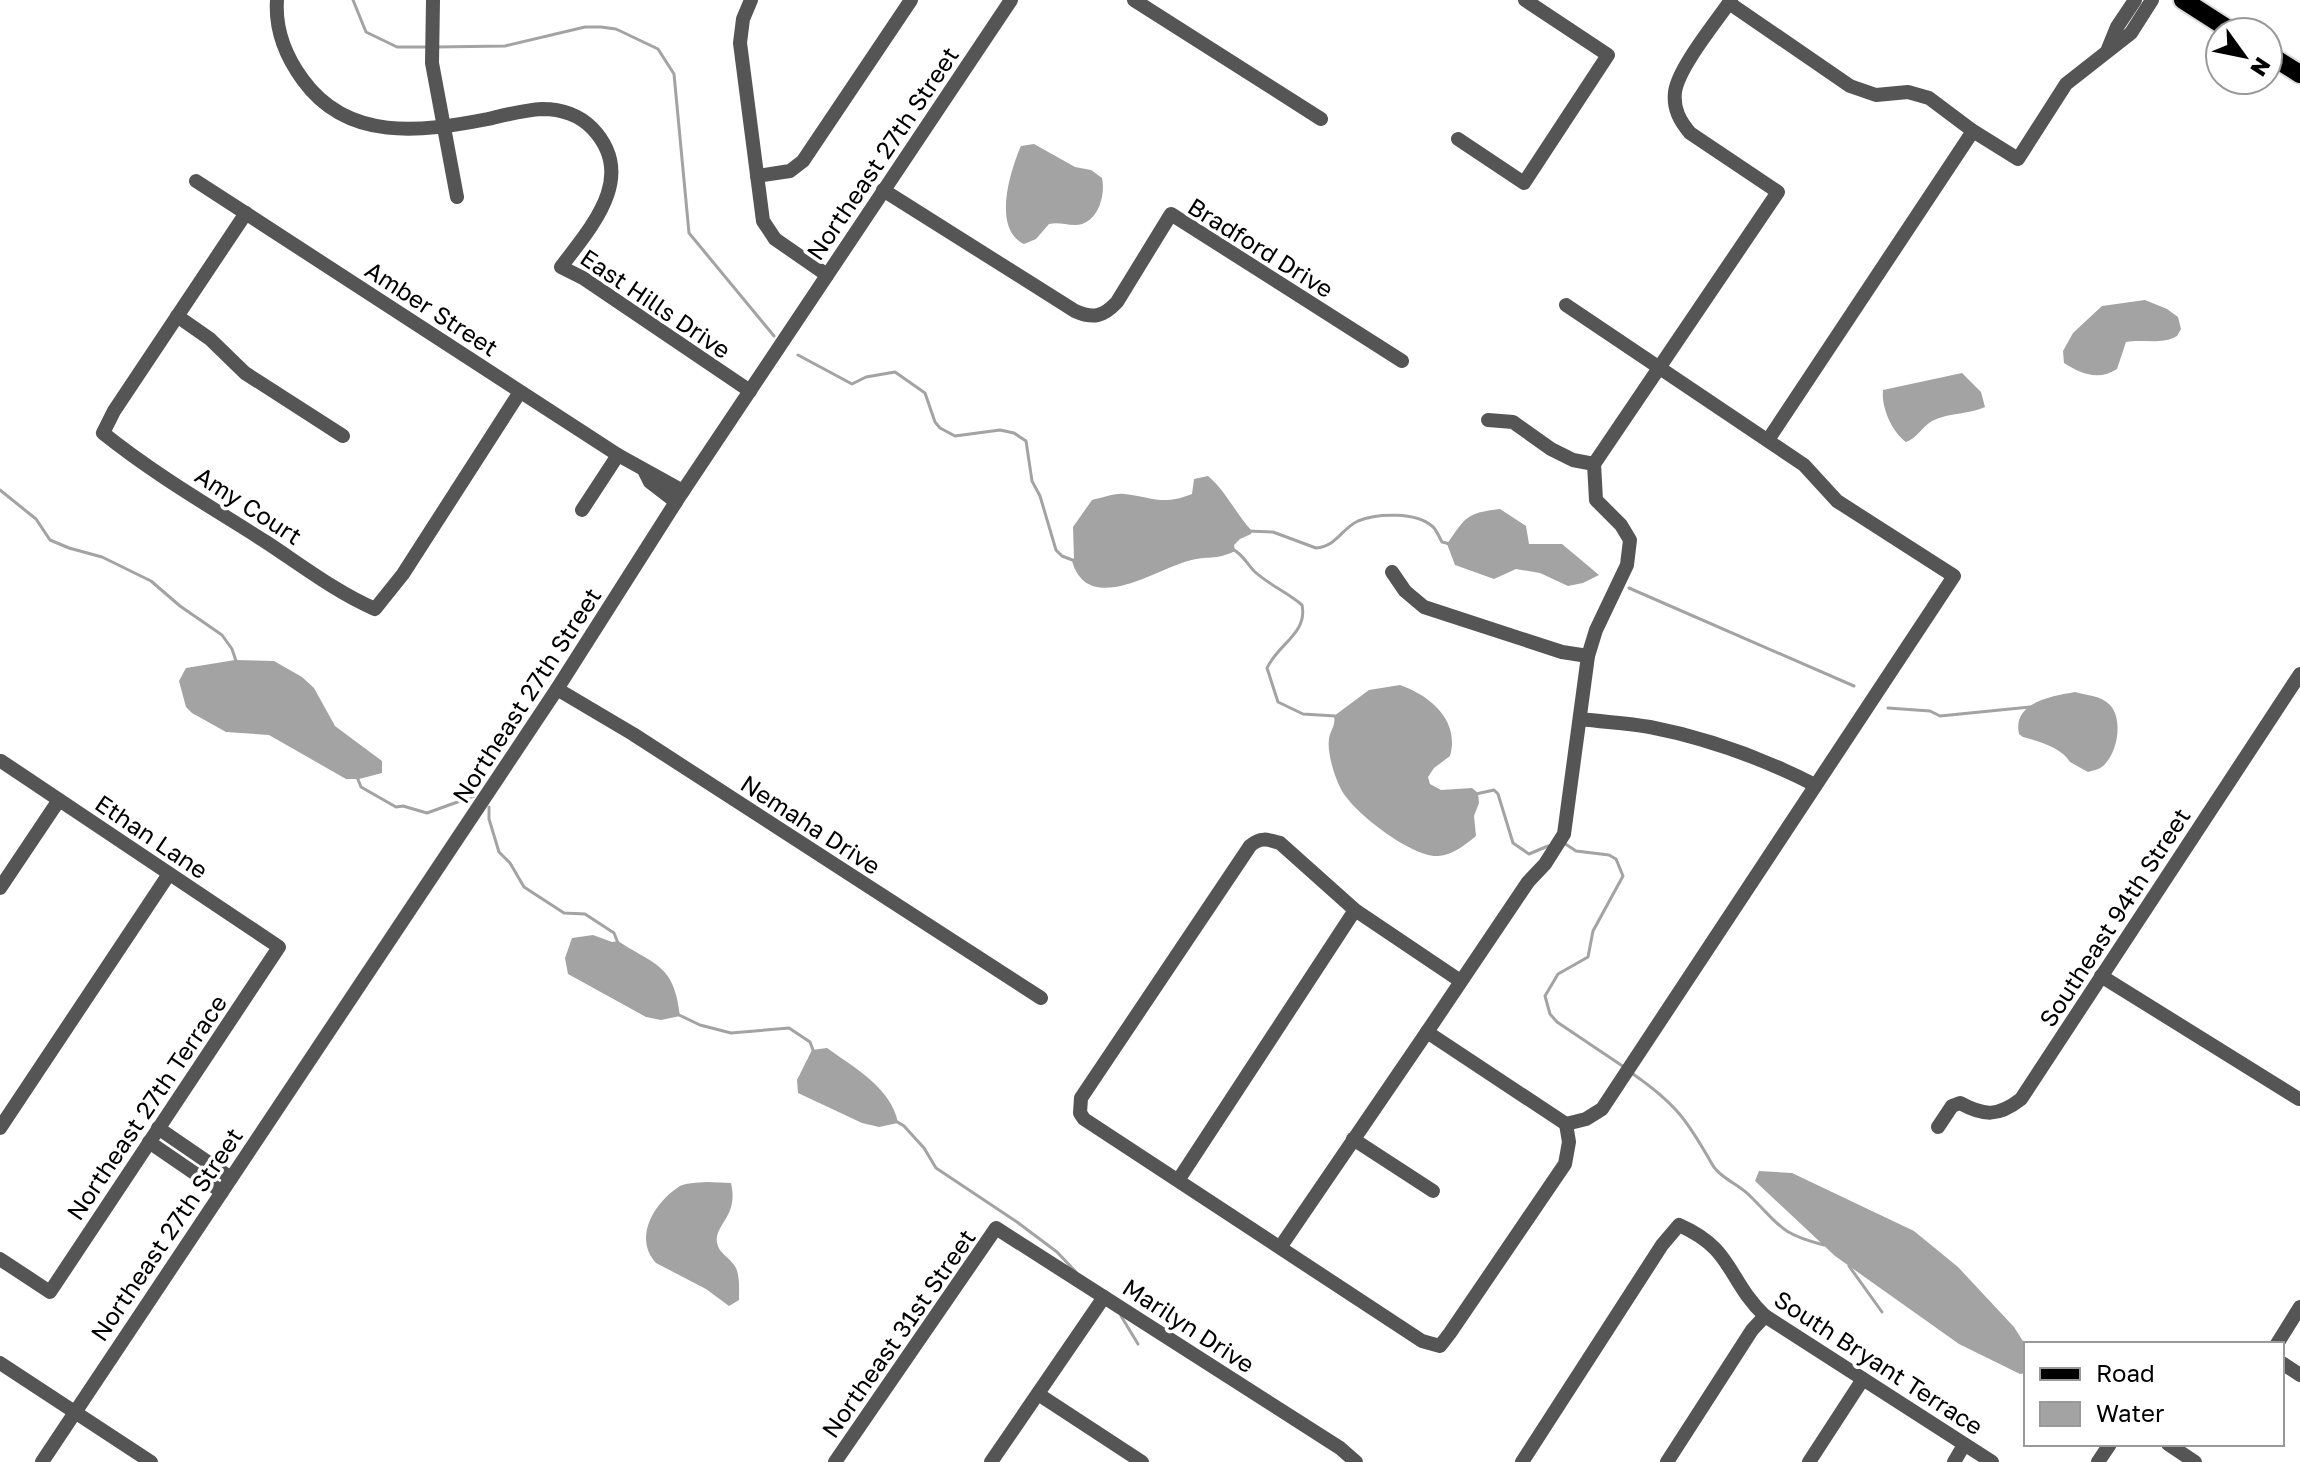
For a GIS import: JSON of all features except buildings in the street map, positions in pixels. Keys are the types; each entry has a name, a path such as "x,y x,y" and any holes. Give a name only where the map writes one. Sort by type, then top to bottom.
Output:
{"main road":[{"path":"2183,0 2208,16"}],"street":[{"name":"East Hills Drive","path":"277,0 278,27 290,60 308,87 333,109 362,124 412,130 543,109 569,113 588,124 604,143 612,180 599,213 561,267 583,278 750,391"},
{"path":"433,0 432,63 457,197"},
{"path":"751,0 742,26 741,52 763,221 768,232 827,275"},
{"path":"757,176 790,171 803,161 911,0"},
{"name":"Northeast 27th Street","path":"42,1462 1011,0"},
{"path":"1134,0 1321,119"},
{"path":"1458,139 1524,183 1608,55 1525,0"},
{"path":"2108,49 2117,27 2135,0"},
{"path":"1281,1246 1459,980 1564,834 1588,656 1596,630 1627,565 1630,540 1621,525 1596,500 1594,464 1778,192 1690,133 1676,109 1675,91 1681,74 1730,2 1850,86 1876,95 1908,92 1929,98 2018,159 2066,84 2131,33 2152,0"},
{"path":"1768,440 1973,131"},
{"name":"Amber Street","path":"196,181 618,455 645,472 655,474 679,497"},
{"name":"Bradford Drive","path":"883,190 1075,311 1096,317 1106,313 1117,302 1171,214 1402,361"},
{"path":"246,213 177,316 210,339 245,373 343,436"},
{"path":"1566,305 1804,465 1837,501 1954,576 1602,1109 1586,1119 1566,1124"},
{"name":"Amy Court","path":"177,316 114,411 103,433 125,451 353,599 375,609 403,574 520,392"},
{"path":"1488,420 1513,422 1551,449 1573,460 1594,464"},
{"path":"582,510 618,455"},
{"path":"1392,572 1405,591 1424,607 1562,652 1588,656"},
{"name":"Southeast 94th Street","path":"1938,1127 1952,1106 1960,1103 1986,1115 2008,1109 2021,1099 2300,674"},
{"name":"Nemaha Drive","path":"557,689 633,734 1041,998"},
{"path":"1581,719 1650,727 1719,746 1787,771 1815,785"},
{"name":"Ethan Lane","path":"1,761 279,947"},
{"path":"0,888 59,800"},
{"path":"1427,1032 1556,1115 1566,1124 1569,1142 1565,1164 1440,1346 1422,1341 1084,1119 1080,1113 1080,1105 1090,1085 1241,859 1257,840 1266,838 1280,843 1355,910 1459,980"},
{"path":"0,1128 169,874"},
{"path":"1179,1179 1355,910"},
{"name":"Northeast 27th Terrace","path":"0,1259 50,1292 279,947"},
{"path":"2101,976 2299,1099"},
{"path":"158,1128 231,1178"},
{"path":"1353,1139 1433,1191"},
{"path":"149,1142 222,1192"},
{"name":"South Bryant Terrace","path":"1522,1462 1662,1245 1679,1225 1697,1233 1718,1250 1748,1297 1765,1316 1992,1462"},
{"name":"Marilyn Drive","path":"996,1228 1357,1461"},
{"name":"Northeast 31st Street","path":"835,1462 996,1228"},
{"path":"991,1462 1104,1297"},
{"path":"2278,1342 2300,1307"},
{"path":"1667,1462 1752,1330 1765,1316"},
{"path":"0,1363 151,1462"},
{"path":"1809,1462 1863,1379"},
{"path":"1038,1394 1142,1462"},
{"path":"1954,1462 1964,1445"},
{"path":"2171,1446 2195,1462"}],"water":[{"path":"1034,144 1075,167 1091,170 1102,178 1103,193 1094,215 1083,224 1049,224 1036,239 1024,244 1014,237 1008,226 1006,199 1021,146"},
{"path":"2145,300 2178,317 2181,329 2177,336 2159,341 2126,342 2117,369 2104,375 2083,373 2064,363 2063,351 2073,333 2102,306"},
{"path":"1962,373 1981,392 1985,407 1932,421 1906,442 1901,438 1886,411 1883,390"},
{"path":"1208,476 1252,531 1234,545 1235,551 1188,561 1140,580 1107,588 1092,586 1080,577 1072,561 1073,527 1092,500 1120,494 1158,500 1173,499 1192,494 1194,479"},
{"path":"1500,509 1526,526 1529,544 1562,544 1599,575 1568,586 1540,573 1516,569 1494,579 1455,565 1447,544 1459,528 1473,515"},
{"path":"235,660 274,661 302,677 314,688 335,726 382,761 382,773 346,779 269,735 226,732 192,713 186,707 179,681 186,668"},
{"path":"1400,685 1432,703 1447,721 1451,732 1450,756 1434,768 1428,777 1430,784 1441,790 1472,788 1478,793 1479,803 1474,816 1476,836 1449,854 1427,855 1383,831 1346,797 1332,763 1329,744 1334,716 1369,690"},
{"path":"2075,692 2106,702 2117,718 2113,751 2102,767 2088,772 2056,749 2019,734 2018,723 2022,714 2036,702"},
{"path":"593,935 618,941 661,968 673,986 680,1016 661,1020 646,1017 568,974 565,958 572,938"},
{"path":"827,1048 880,1089 898,1123 879,1127 862,1123 798,1093 797,1080 812,1050"},
{"path":"1759,1171 1792,1173 1914,1231 1958,1267 2014,1327 2024,1343 2024,1373 1959,1344 1835,1256 1755,1181"},
{"path":"731,1183 732,1204 717,1236 718,1247 734,1265 738,1275 739,1300 729,1306 706,1289 656,1263 646,1243 649,1222 669,1195 683,1185"}],"waterway":[{"path":"353,0 366,32 397,47 429,47"},
{"path":"436,47 505,46 585,27 601,27 616,29 658,49 674,74 689,233 774,336"},
{"path":"798,355 852,384 866,377 895,372 925,393 935,422 955,436 1000,430 1014,433 1026,441 1032,481 1040,496 1056,550 1075,561"},
{"path":"0,490 36,519 50,540 102,557 151,581 222,635 236,661"},
{"path":"1248,531 1273,532 1316,548 1334,541 1358,521 1396,515 1425,521 1434,528 1442,542 1450,544"},
{"path":"1232,549 1260,576 1302,605 1301,623 1267,668 1278,702 1303,714 1335,716"},
{"path":"1629,588 1854,686"},
{"path":"1888,708 1930,711 1940,716 2030,707"},
{"path":"357,777 361,787 396,807 427,813 474,796"},
{"path":"1476,794 1494,790 1498,794 1513,843 1529,854 1548,846"},
{"path":"489,807 489,819 499,852 510,863 524,887 564,913 585,914 614,933 618,943"},
{"path":"1564,843 1576,851 1609,855 1616,859 1623,876 1593,931 1588,957 1558,974 1545,996 1550,1014 1557,1022 1624,1067"},
{"path":"679,1015 700,1025 731,1033 789,1028 810,1042 813,1050"},
{"path":"1633,1074 1679,1114 1719,1173 1745,1191 1788,1232 1824,1245"},
{"path":"894,1120 904,1126 924,1148 936,1168 1017,1222 1057,1252 1076,1272"},
{"path":"1849,1266 1882,1312"},
{"path":"1121,1316 1138,1344"}]}
